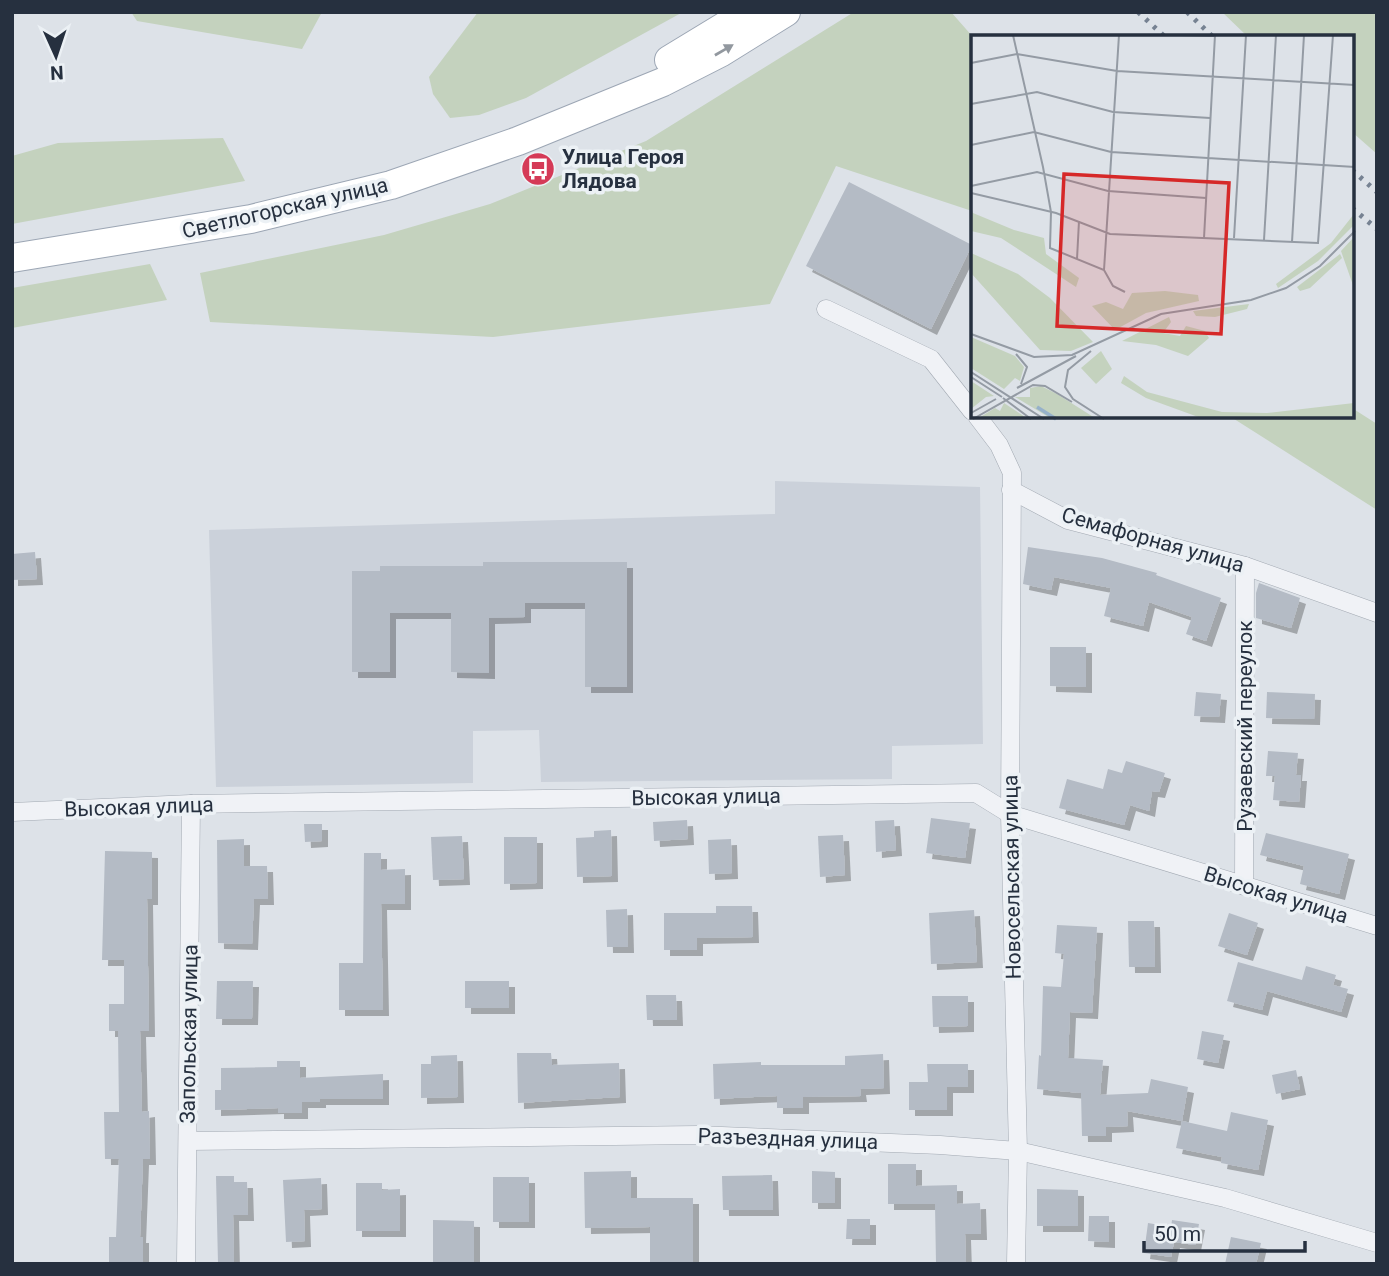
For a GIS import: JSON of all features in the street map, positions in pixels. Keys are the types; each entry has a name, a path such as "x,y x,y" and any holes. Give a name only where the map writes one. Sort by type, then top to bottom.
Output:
{"main road":[{"name":"Светлогорская улица","path":"550,127 747,12"},
{"name":"Светлогорская улица","path":"12,258 174,234 251,219 343,198 454,164 663,82 720,53 786,12"}],"street":[{"path":"826,309 931,359 971,410"},
{"path":"978,418 999,445 1012,473 1011,490"},
{"name":"Семафорная улица","path":"1011,490 1068,520 1245,566 1377,613"},
{"name":"Новосельская улица","path":"1011,490 1010,814 1018,1151 1016,1264"},
{"name":"Рузаевский переулок","path":"1244,886 1245,566"},
{"name":"Высокая улица","path":"12,813 191,804 976,793 1010,814 1377,926"},
{"name":"Запольская улица","path":"186,1264 191,804"},
{"name":"Разъездная улица","path":"188,1141 698,1135 940,1144 1018,1151 1225,1198 1377,1242"}],"shaded area":[{"path":"775,481 980,487 983,744 892,746 892,779 541,782 539,730 473,731 473,783 216,787 209,530 775,514"}],"green space":[{"path":"131,12 322,12 302,49 137,21"},
{"path":"478,12 683,12 526,98 479,115 450,118 433,94 429,77"},
{"path":"854,12 951,12 971,35 971,211 836,166 770,304 493,337 210,322 200,273 384,235 490,204 646,141"},
{"path":"1222,12 1377,12 1377,154 1354,134 1354,35 1246,35"},
{"path":"223,138 245,181 12,224 12,156 58,143"},
{"path":"150,264 167,300 12,328 12,288"},
{"path":"1354,409 1377,424 1377,510 1233,418 1354,418"}],"building":[{"path":"849,182 971,244 931,329 806,266"},
{"path":"1028,547 1102,558 1157,573 1156,575 1221,598 1206,641 1186,634 1192,617 1149,602 1143,626 1104,616 1111,588 1054,577 1051,590 1023,584"},
{"path":"35,552 37,579 12,580 12,554"},
{"path":"483,562 627,562 627,687 585,687 585,603 525,603 525,617 489,618 489,673 451,672 451,613 390,613 390,672 352,672 352,571 380,571 380,566 483,566"},
{"path":"1259,583 1300,598 1291,628 1256,618 1256,593"},
{"path":"1050,647 1086,647 1086,687 1050,686"},
{"path":"1196,692 1221,694 1219,717 1194,716"},
{"path":"1267,692 1315,694 1314,719 1266,718"},
{"path":"1268,751 1298,753 1296,775 1301,775 1299,802 1273,800 1275,776 1266,776"},
{"path":"1126,761 1165,773 1159,792 1152,791 1149,811 1130,805 1124,825 1059,808 1067,779 1103,789 1108,769 1122,773"},
{"path":"931,818 970,823 965,858 926,853"},
{"path":"687,820 688,839 654,841 653,822"},
{"path":"894,820 896,850 876,852 875,821"},
{"path":"304,824 322,824 322,841 305,842"},
{"path":"611,830 612,876 577,877 576,838 594,837 594,831"},
{"path":"1266,833 1349,854 1339,894 1300,884 1304,866 1260,855"},
{"path":"843,835 845,875 820,877 818,836"},
{"path":"462,836 464,879 433,880 431,837"},
{"path":"504,837 537,837 537,883 504,884"},
{"path":"244,839 244,866 267,866 268,899 254,899 252,944 218,943 217,840"},
{"path":"731,839 732,873 709,874 708,840"},
{"path":"105,851 152,852 152,899 147,899 149,1031 140,1031 142,1112 149,1111 150,1159 143,1159 140,1237 143,1237 143,1264 109,1264 109,1237 116,1237 119,1159 105,1159 104,1112 119,1112 118,1031 109,1031 109,1004 124,1004 124,960 102,960"},
{"path":"364,853 381,853 381,870 405,869 405,904 381,904 383,1010 339,1010 339,963 363,963"},
{"path":"716,906 752,906 753,937 697,938 697,950 664,950 664,913 716,913"},
{"path":"627,909 628,947 607,947 606,910"},
{"path":"974,910 977,962 931,964 929,913"},
{"path":"1229,913 1258,923 1247,955 1218,946"},
{"path":"1128,921 1154,921 1155,967 1129,967"},
{"path":"1057,925 1097,927 1092,1013 1070,1012 1068,1058 1103,1060 1100,1095 1148,1093 1151,1079 1188,1087 1182,1121 1127,1111 1128,1126 1106,1127 1106,1136 1082,1136 1081,1093 1037,1089 1043,986 1061,987 1064,954 1055,953"},
{"path":"1238,962 1302,980 1306,966 1336,975 1333,985 1348,989 1341,1012 1267,991 1262,1010 1227,1001"},
{"path":"217,981 253,981 252,1019 216,1019"},
{"path":"465,981 509,981 509,1008 465,1008"},
{"path":"646,995 676,995 677,1020 647,1020"},
{"path":"932,996 968,996 968,1026 933,1027"},
{"path":"1202,1031 1224,1035 1218,1063 1197,1059"},
{"path":"517,1053 551,1053 552,1065 619,1063 620,1097 518,1103"},
{"path":"883,1054 884,1088 860,1089 861,1096 803,1097 803,1108 777,1108 777,1096 714,1099 713,1064 761,1062 761,1065 845,1065 845,1056"},
{"path":"457,1055 458,1097 421,1098 421,1064 431,1064 431,1056"},
{"path":"277,1061 300,1061 300,1078 383,1074 383,1099 320,1099 320,1102 302,1102 302,1113 278,1113 278,1108 215,1110 215,1090 221,1090 221,1068 277,1067"},
{"path":"927,1064 968,1064 968,1087 947,1087 947,1110 909,1110 909,1082 928,1082"},
{"path":"1296,1070 1300,1089 1276,1094 1272,1075"},
{"path":"1231,1112 1268,1120 1258,1170 1221,1163 1222,1157 1176,1148 1182,1121 1227,1131"},
{"path":"888,1164 916,1164 916,1186 957,1185 957,1204 980,1203 981,1234 965,1234 966,1264 936,1264 935,1204 888,1204"},
{"path":"631,1171 631,1198 693,1198 693,1264 650,1264 650,1227 585,1228 584,1172"},
{"path":"812,1171 835,1172 835,1203 812,1203"},
{"path":"772,1175 773,1210 723,1210 722,1176"},
{"path":"216,1176 234,1176 234,1182 247,1182 248,1215 233,1215 234,1264 218,1264"},
{"path":"493,1177 529,1177 529,1222 493,1222"},
{"path":"321,1178 322,1209 304,1210 305,1241 286,1242 283,1180"},
{"path":"356,1183 382,1183 382,1190 400,1189 400,1231 356,1231"},
{"path":"1037,1189 1078,1190 1078,1226 1037,1226"},
{"path":"1089,1216 1109,1216 1109,1242 1088,1241"},
{"path":"847,1219 870,1219 870,1239 846,1239"},
{"path":"433,1220 474,1221 474,1263 433,1263"},
{"path":"1172,1220 1199,1224 1195,1245 1174,1242 1171,1257 1144,1253 1148,1223 1171,1227"},
{"path":"1231,1237 1261,1243 1256,1264 1225,1264"}],"railway":[{"path":"1138,12 1163,35"},
{"path":"1187,12 1211,35"},
{"path":"1354,172 1377,192"},
{"path":"1354,210 1377,229"}],"place":[{"name":"Улица Героя Лядова","path":"538,169"}]}
